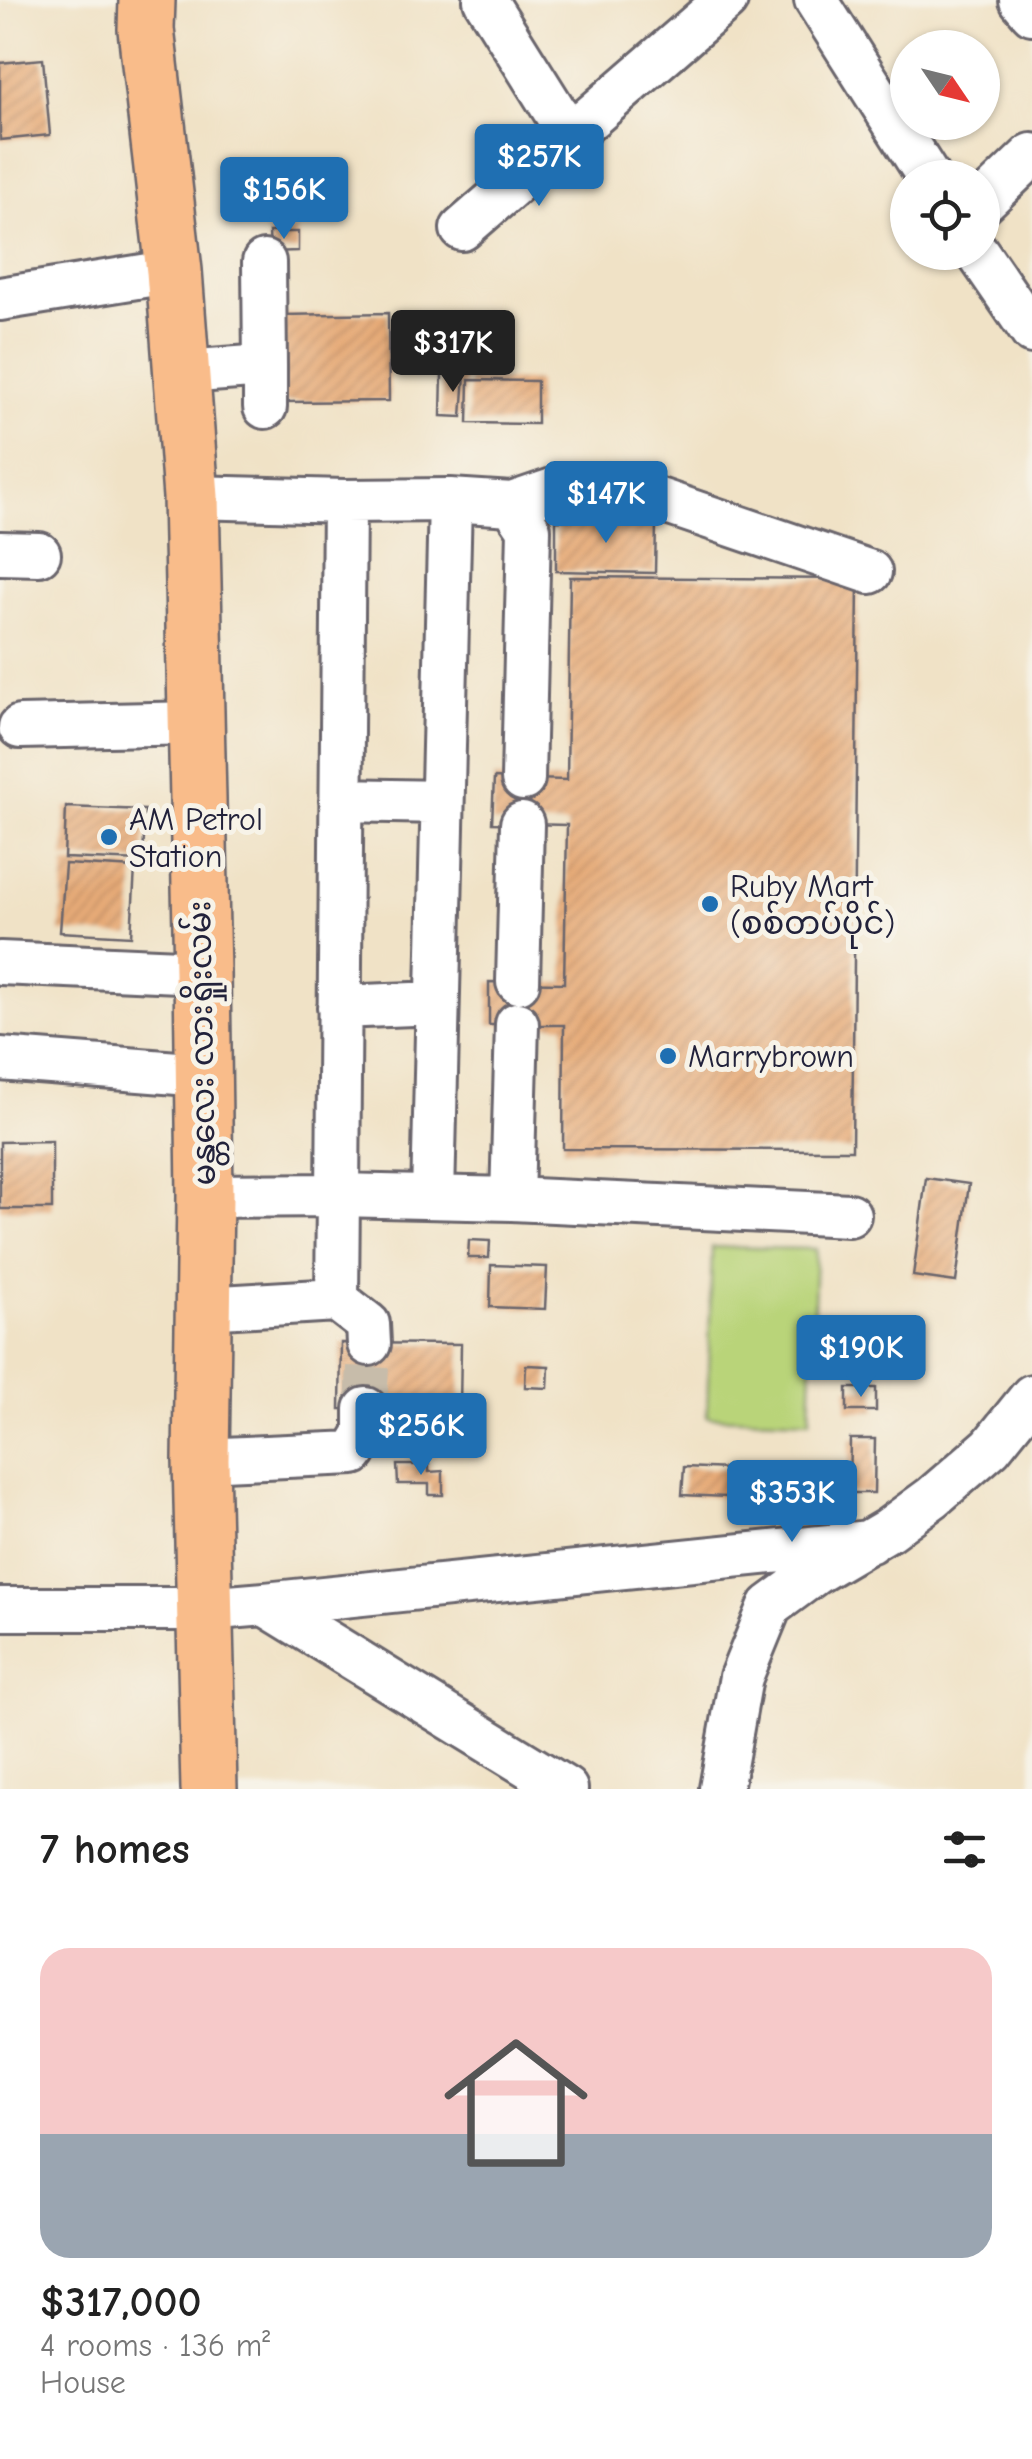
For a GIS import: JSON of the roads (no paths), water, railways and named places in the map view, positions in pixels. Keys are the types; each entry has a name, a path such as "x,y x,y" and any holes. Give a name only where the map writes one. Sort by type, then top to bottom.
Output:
{"highway":[{"name":"မန္တလေး လားရှိုးလမ်း","path":"147,0 146,29 174,271 191,497 202,972 202,1460 209,1789"}],"street":[{"path":"485,0 569,134"},
{"path":"462,229 726,0"},
{"path":"816,0 917,160"},
{"path":"1020,0 1032,13"},
{"path":"1000,186 1032,155"},
{"path":"183,372 265,387 264,262"},
{"path":"990,270 1032,332"},
{"path":"0,299 174,271"},
{"path":"191,497 512,504 562,487 646,496 870,572"},
{"path":"434,1197 450,500"},
{"path":"337,1300 344,501"},
{"path":"512,504 530,529 523,779"},
{"path":"20,727 196,722"},
{"path":"341,800 442,802"},
{"path":"518,982 522,824"},
{"path":"0,963 202,972"},
{"path":"340,1007 438,1004"},
{"path":"512,1199 517,1024"},
{"path":"0,1060 203,1075"},
{"path":"204,1196 512,1199 850,1216"},
{"path":"203,1308 337,1300 368,1324 369,1344"},
{"path":"720,1789 741,1677 770,1606 815,1572 869,1542 933,1497 992,1447 1032,1396"},
{"path":"202,1460 354,1453 366,1433 366,1409"},
{"path":"0,1610 205,1609 869,1542"},
{"path":"265,1604 566,1789"}],"tunnel":[{"path":"366,1409 369,1344"}],"place":[{"name":"AM Petrol Station","path":"109,837"},
{"name":"Ruby Mart (စစ်တပ်ပိုင်)","path":"710,904"},
{"name":"Marrybrown","path":"668,1056"}]}
